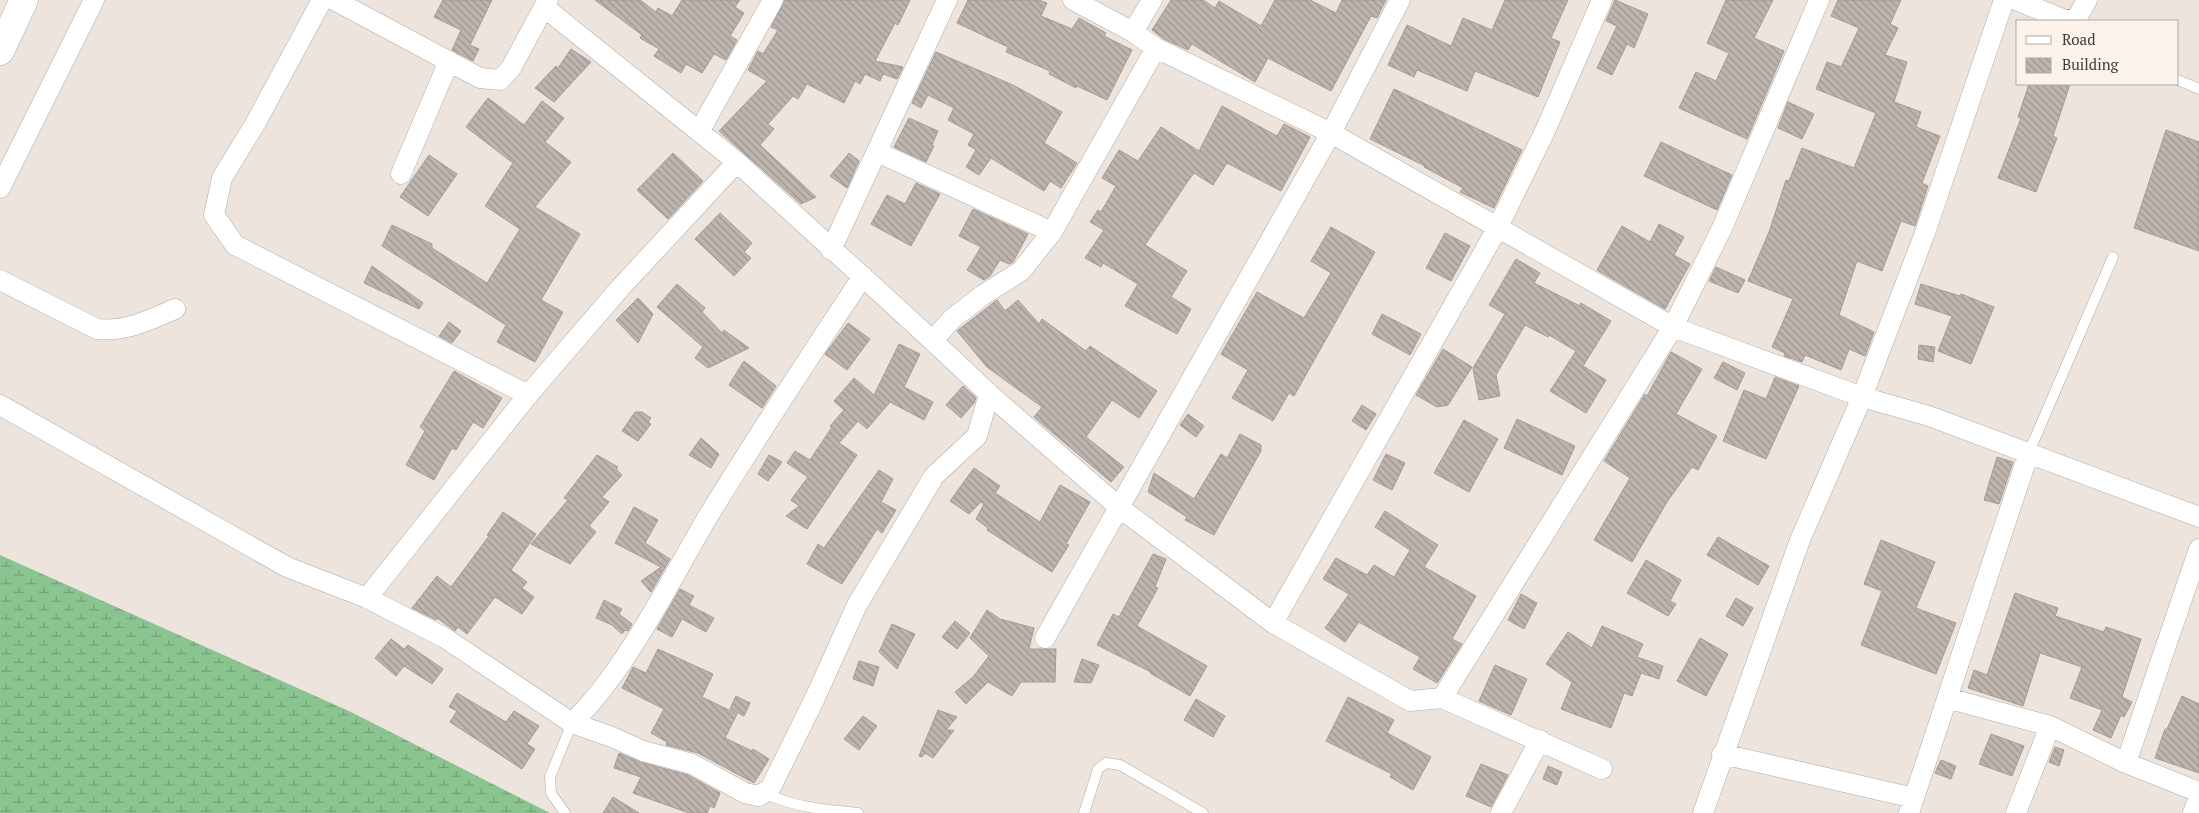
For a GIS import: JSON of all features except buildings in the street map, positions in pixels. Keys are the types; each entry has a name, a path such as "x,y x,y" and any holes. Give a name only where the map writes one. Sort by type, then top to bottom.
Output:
{"main road":[{"path":"0,51 24,0"}],"street":[{"path":"0,188 94,0"},
{"path":"322,0 255,124 222,178 214,215 235,246 528,395"},
{"path":"334,0 480,78 500,80 512,68 546,4 738,162 831,250 863,276 933,340 989,394 1120,508 1273,623 1410,701 1442,698 1602,769"},
{"path":"700,130 772,0"},
{"path":"831,250 947,0"},
{"path":"1073,0 1133,32 1156,48 1330,133 1673,327 1862,397 1929,416 2029,452 2199,517"},
{"path":"1133,32 1152,0"},
{"path":"1046,638 1330,133 1400,0"},
{"path":"1273,623 1497,229 1545,131 1602,0"},
{"path":"1442,698 1673,327 1723,226 1819,0"},
{"path":"1702,813 1800,540 1862,397 1925,233 2004,0"},
{"path":"2016,0 2065,20 2079,20 2087,0"},
{"path":"933,340 952,319 983,294 1021,271 1052,232 1156,48"},
{"path":"400,174 449,61"},
{"path":"877,152 1052,232"},
{"path":"366,598 528,395 621,287 738,162"},
{"path":"572,723 593,702 632,645 745,456 863,276"},
{"path":"0,280 97,329 114,331 137,325 175,309"},
{"path":"0,405 287,567 366,598 445,638 572,723 612,737 643,751 692,764 745,793 758,796 765,794 770,789 815,698 857,605 934,476 977,436 989,394"},
{"path":"1722,754 1912,805 2029,452"},
{"path":"2126,763 2199,549"},
{"path":"1947,698 2050,726 2126,763 2199,792"},
{"path":"2016,813 2050,726"},
{"path":"1501,813 1540,740"},
{"path":"2193,813 2199,797"}],"lane":[{"path":"2179,80 2199,89"},
{"path":"2029,452 2113,257"},
{"path":"565,813 550,792 550,777 572,723"},
{"path":"1084,813 1098,769 1106,763 1120,764 1203,813"},
{"path":"765,794 792,805 811,809 858,813"}],"green space":[{"path":"0,555 351,712 550,813 0,813"}]}
